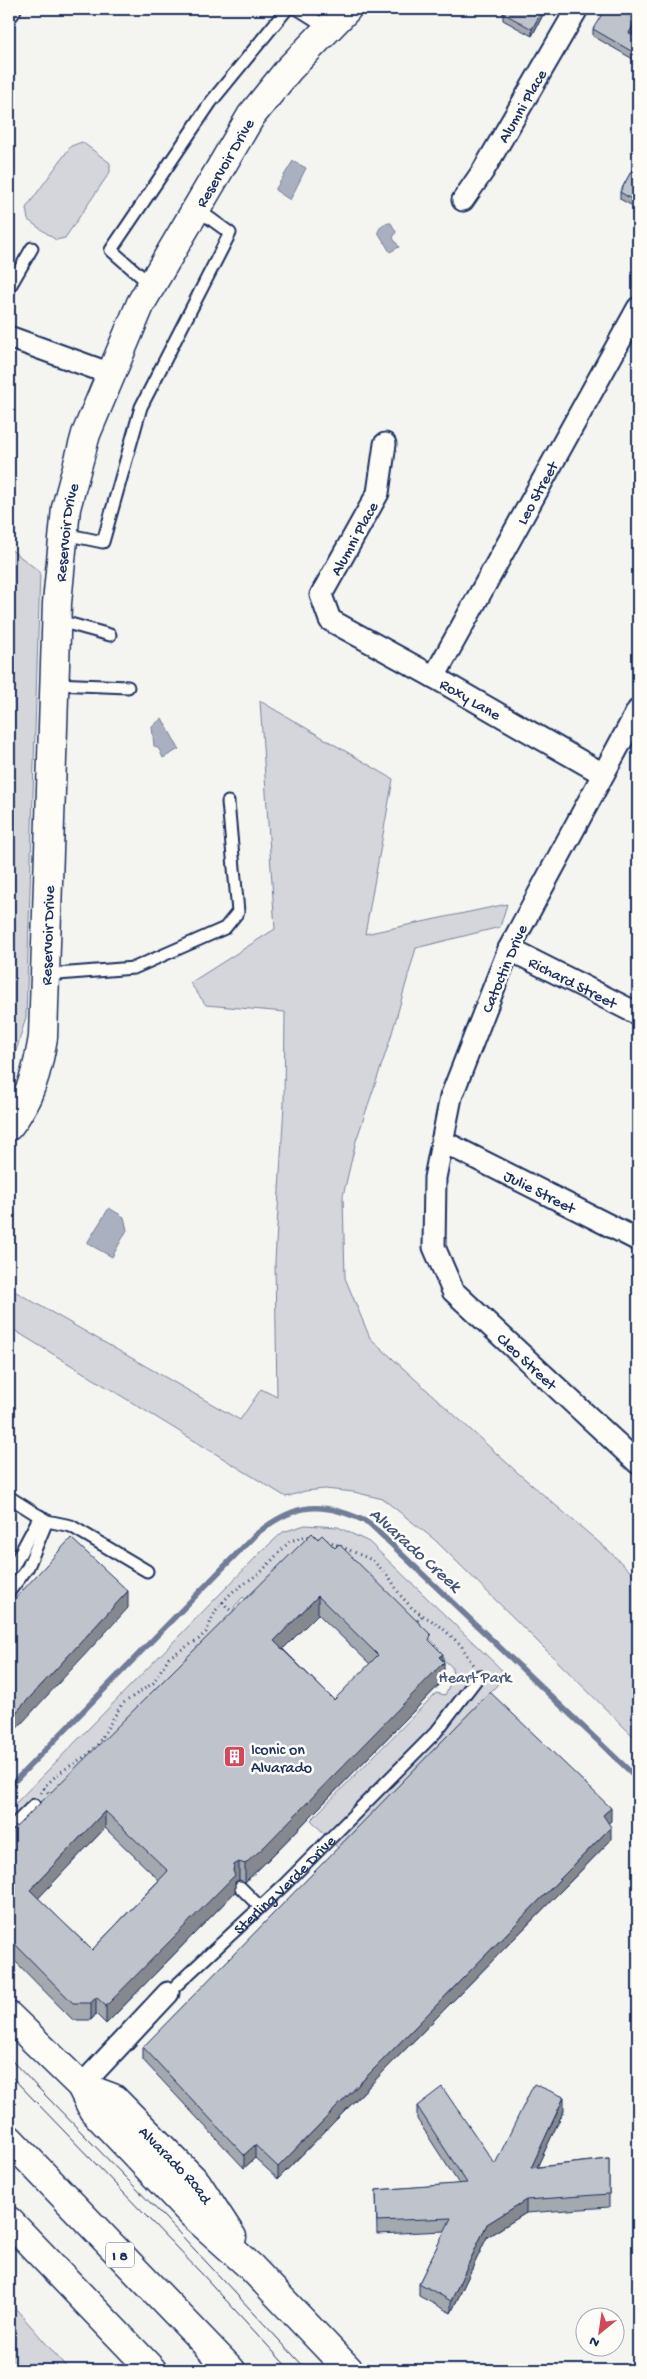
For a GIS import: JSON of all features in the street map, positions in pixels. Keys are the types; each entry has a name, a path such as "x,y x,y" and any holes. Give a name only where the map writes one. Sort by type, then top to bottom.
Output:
{"main road":[{"name":"Reservoir Drive","path":"9,1126 21,1112 37,1071 43,1037 56,620 66,508 86,434 141,302 251,116 289,69 337,18"},
{"name":"Alvarado Road","path":"9,2016 81,2086 93,2110 193,2215 251,2267 349,2370"},
{"name":"I 8","path":"9,2139 231,2370"},
{"path":"9,2221 152,2370"}],"street":[{"name":"Alumni Place","path":"463,200 483,171 577,9"},
{"name":"Leo Street","path":"434,677 638,308"},
{"path":"9,336 111,374"},
{"name":"Alumni Place","path":"337,624 330,620 321,595 378,493 385,444"},
{"name":"Roxy Lane","path":"337,624 603,774"},
{"name":"Catoctin Drive","path":"434,1247 435,1178 451,1097 509,949 638,710"},
{"name":"Richard Street","path":"509,949 638,1014"},
{"name":"Julie Street","path":"442,1141 638,1240"},
{"name":"Cleo Street","path":"434,1247 453,1291 638,1463"},
{"name":"Sterling Verde Drive","path":"81,2086 168,1993"}],"lane":[{"path":"151,285 111,250 211,102 287,9"},
{"path":"298,9 337,18"},
{"path":"64,534 102,542 140,406 230,233 196,209"},
{"path":"9,288 32,248"},
{"path":"56,620 110,635"},
{"path":"54,684 128,687"},
{"path":"45,975 134,968 225,928 238,912 228,802"},
{"path":"9,1497 43,1518 71,1526 147,1571"},
{"path":"9,1572 43,1518"},
{"path":"9,1592 28,1566 43,1518"},
{"name":"Sterling Verde Drive","path":"168,1993 330,1840 436,1732 479,1676"},
{"path":"9,1829 34,1804"},
{"path":"240,1887 260,1907"}],"path":[{"path":"34,1804 44,1788 58,1773 89,1754 96,1747 122,1704 153,1683 169,1657 198,1640 206,1632 222,1602 240,1585 262,1572 290,1541 306,1536 331,1542 372,1560 390,1578 400,1595 422,1616 440,1626 461,1645 479,1676"},
{"path":"222,1602 241,1620"},
{"path":"410,1628 422,1616"},
{"path":"44,1788 55,1800"}],"green space":[{"path":"82,142 110,163 110,172 65,238 56,240 28,220 26,208 71,146"},
{"path":"9,548 40,572 26,1017 9,1075"},
{"path":"260,701 393,779 365,934 507,904 500,927 416,948 390,1040 356,1141 343,1196 345,1278 370,1338 638,1579 638,1741 435,1540 383,1499 354,1492 325,1489 305,1491 286,1497 9,1327 9,1288 240,1420 261,1389 277,1397 275,1261 284,1104 285,1012 206,1005 190,983 275,929"},
{"name":"Heart Park","path":"305,1525 338,1527 369,1542 507,1675 338,1848 311,1820 436,1693 445,1695 453,1678 452,1667 435,1652 439,1648 415,1624 250,1604 243,1597 235,1606 232,1615 9,1846 9,1810 262,1551 283,1532"},
{"path":"9,2301 69,2370 9,2370"}],"water":[{"path":"293,161 306,168 290,200 275,190"},
{"path":"391,223 396,232 393,238 399,247 390,252 378,232 381,226"},
{"path":"162,718 179,749 163,758 159,749 154,746 152,727"},
{"path":"109,1208 124,1217 127,1230 112,1257 87,1243"}],"building":[{"path":"505,9 543,9 532,29 503,13"},
{"path":"605,9 638,9 638,17 629,33 638,38 638,55 593,29"},
{"path":"638,159 638,203 620,192"},
{"name":"Iconic on Alvarado","path":"312,1533 318,1539 322,1535 335,1548 339,1544 431,1635 429,1640 443,1654 439,1657 444,1662 265,1846 245,1864 239,1862 234,1865 233,1871 235,1875 106,2006 96,1997 91,2003 73,2003 9,1938 9,1834","holes":["318,1596 378,1655 334,1700 274,1641","105,1811 168,1871 92,1950 30,1890"]},
{"path":"71,1538 128,1591 9,1720 9,1601 11,1603"},
{"path":"490,1692 611,1808 603,1815 611,1827 278,2167 255,2145 244,2155 143,2047"},
{"path":"534,2084 564,2097 531,2168 609,2159 609,2194 526,2200 487,2224 451,2301 419,2283 451,2218 377,2221 376,2190 467,2183 417,2106 442,2087 495,2164"}],"waterway":[{"name":"Alvarado Creek","path":"9,1787 255,1535 283,1516 310,1508 337,1511 369,1523 638,1779"}],"tram line":[{"path":"9,2058 167,2220 307,2370"},
{"path":"9,2074 202,2274 290,2370"}],"place":[{"name":"Iconic on Alvarado","path":"235,1757"}]}
